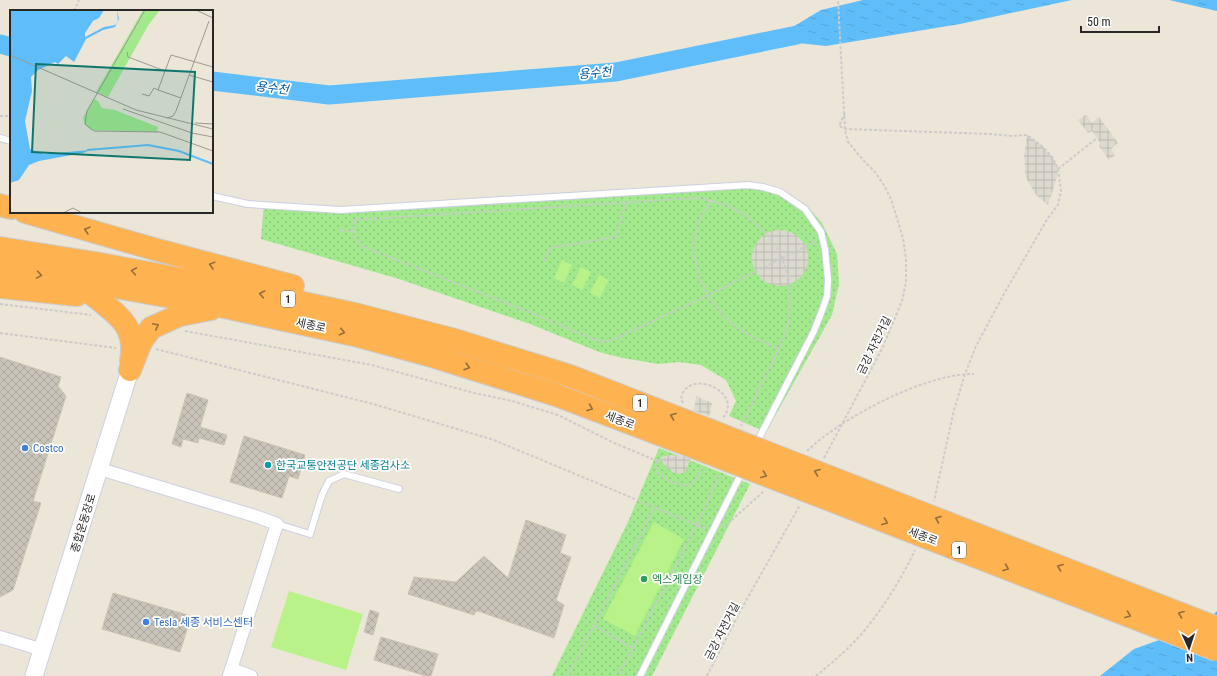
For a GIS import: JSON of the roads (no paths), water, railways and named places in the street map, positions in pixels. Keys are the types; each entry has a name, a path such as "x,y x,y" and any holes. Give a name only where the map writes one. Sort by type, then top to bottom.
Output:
{"highway":[{"path":"0,205 10,208"},
{"path":"28,213 154,249 385,311 440,328 570,376"},
{"name":"세종로","path":"0,248 95,263 266,295 355,314 455,340 720,422 1217,628"},
{"name":"세종로","path":"0,269 121,288 263,314 354,335 443,360 556,395 696,457 1217,650"},
{"path":"0,287 263,314"},
{"path":"94,296 126,324 130,333 133,350 130,370"},
{"path":"130,370 141,342 151,328 180,315 214,309"}],"street":[{"name":"종합운동장로","path":"34,676 130,370"},
{"path":"100,468 277,524 230,673 251,676"},
{"path":"0,637 43,650"}],"lane":[{"path":"0,138 10,141"},
{"path":"213,196 248,204 313,209 354,209 748,185 764,187 780,192 805,209 821,232 825,249 828,280 827,296 814,330 751,454"},
{"path":"640,676 747,461"},
{"path":"277,524 310,534 322,495 329,481 344,474 399,489"}],"water":[{"path":"863,0 1072,0 960,24 826,46 771,40 821,10"},
{"path":"1169,0 1217,0 1217,11"},
{"path":"1217,611 1217,676 1100,676 1134,649 1204,624"}],"waterway":[{"name":"용수천","path":"213,81 329,95 616,72 797,35"},
{"name":"용수천","path":"0,44 10,47"}],"place":[{"name":"Costco","path":"25,448"},
{"name":"한국교통안전공단 세종검사소","path":"268,465"},
{"name":"엑스게임장","path":"644,579"},
{"name":"Tesla 세종 서비스센터","path":"146,622"}]}
